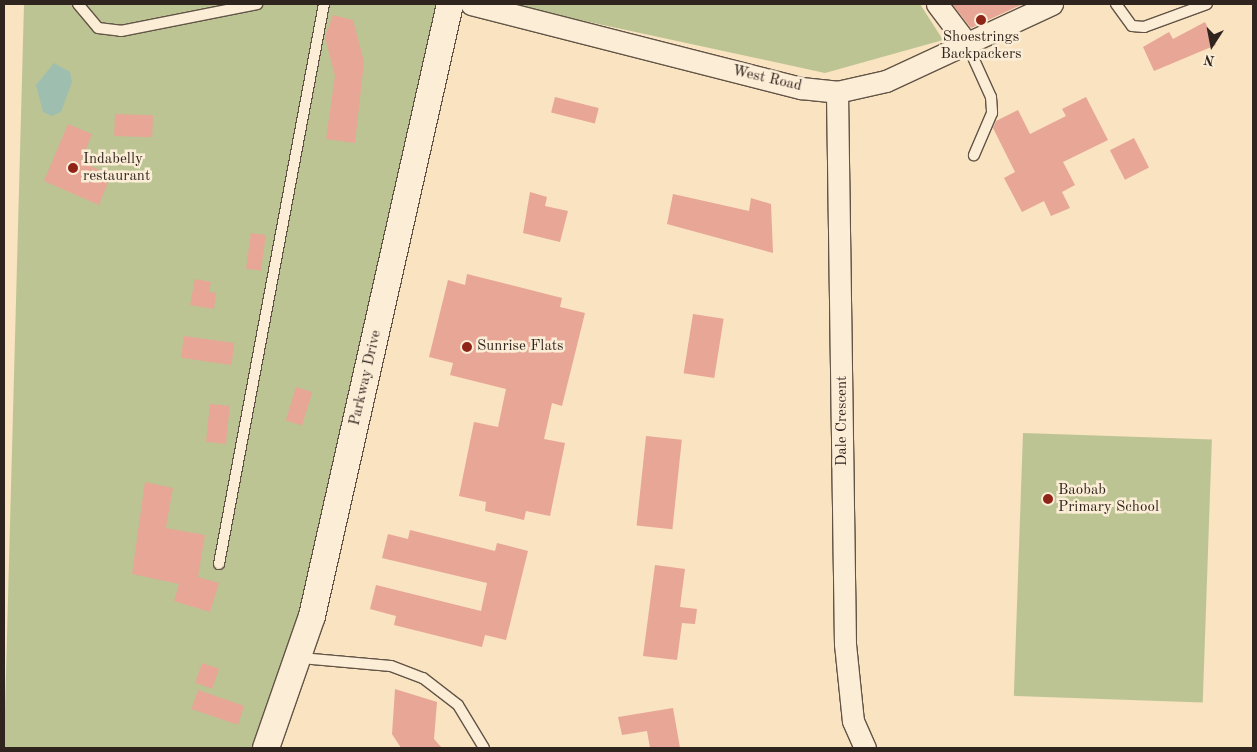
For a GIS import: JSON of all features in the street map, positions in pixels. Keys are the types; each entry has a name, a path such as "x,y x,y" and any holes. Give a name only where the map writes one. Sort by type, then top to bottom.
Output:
{"street":[{"name":"Parkway Drive","path":"266,748 301,658 450,4"},
{"name":"West Road","path":"471,4 801,88 837,92 886,81 965,42 1052,4"},
{"path":"937,4 965,42"},
{"name":"Dale Crescent","path":"837,92 845,644 853,721 865,748"}],"lane":[{"path":"78,4 98,28 121,30 257,4"},
{"path":"219,564 324,4"},
{"path":"1116,4 1132,26 1144,27 1207,4"},
{"path":"965,42 991,97 992,113 974,155"},
{"path":"301,658 390,666 423,678 458,705 484,748"}],"green space":[{"path":"24,4 450,4 305,624 265,748 4,748"},
{"path":"506,4 920,4 943,40 825,73"},
{"path":"1023,433 1212,440 1203,702 1014,696"}],"shaded area":[{"path":"54,63 70,72 72,82 61,112 52,116 43,112 36,85"}],"building":[{"path":"952,4 1023,4 971,28"},
{"path":"333,15 353,20 364,62 355,143 326,139 335,76 325,37"},
{"path":"1205,22 1216,45 1154,71 1143,47 1169,32 1173,39"},
{"path":"555,97 599,108 595,123 551,113"},
{"path":"1086,97 1108,140 1063,162 1075,185 1062,192 1070,208 1051,216 1044,201 1022,212 1004,178 1015,172 993,128 996,121 1018,110 1030,134 1066,116 1062,109"},
{"path":"115,114 153,115 152,137 114,136"},
{"name":"Indabelly restaurant","path":"68,124 92,134 81,162 111,175 99,205 44,181"},
{"path":"1134,138 1149,167 1125,180 1110,150"},
{"path":"530,192 547,197 545,206 568,211 560,242 523,233"},
{"path":"673,194 749,211 751,198 771,204 773,253 667,224"},
{"path":"251,233 266,235 261,271 246,269"},
{"path":"467,274 562,298 560,307 585,313 562,406 552,403 544,439 565,443 550,516 526,511 524,520 485,511 486,502 459,496 474,422 498,427 506,389 450,375 453,363 429,357 448,280 465,285"},
{"path":"195,279 211,282 209,292 216,293 214,309 190,305"},
{"path":"693,314 724,319 714,378 684,373"},
{"path":"184,336 235,343 231,365 181,358"},
{"path":"296,387 312,392 302,425 286,420"},
{"path":"210,404 230,406 226,444 206,442"},
{"path":"646,436 682,440 672,529 637,526"},
{"path":"145,482 173,488 166,528 205,535 198,577 219,583 210,612 174,601 179,584 132,574"},
{"path":"410,530 495,551 497,543 528,551 506,640 485,635 482,647 394,625 396,616 370,609 376,585 481,611 487,583 382,558 388,534 408,539"},
{"path":"655,565 685,569 680,607 697,609 695,624 682,623 677,660 643,656"},
{"path":"202,663 219,669 212,689 195,683"},
{"path":"395,689 437,702 434,739 442,748 401,748 392,734"},
{"path":"198,690 244,706 238,725 191,709"},
{"path":"673,708 680,748 650,748 647,731 622,735 618,717"}],"place":[{"name":"Shoestrings Backpackers","path":"981,20"},
{"name":"Indabelly restaurant","path":"73,168"},
{"name":"Sunrise Flats","path":"467,347"},
{"name":"Baobab Primary School","path":"1048,499"}]}
